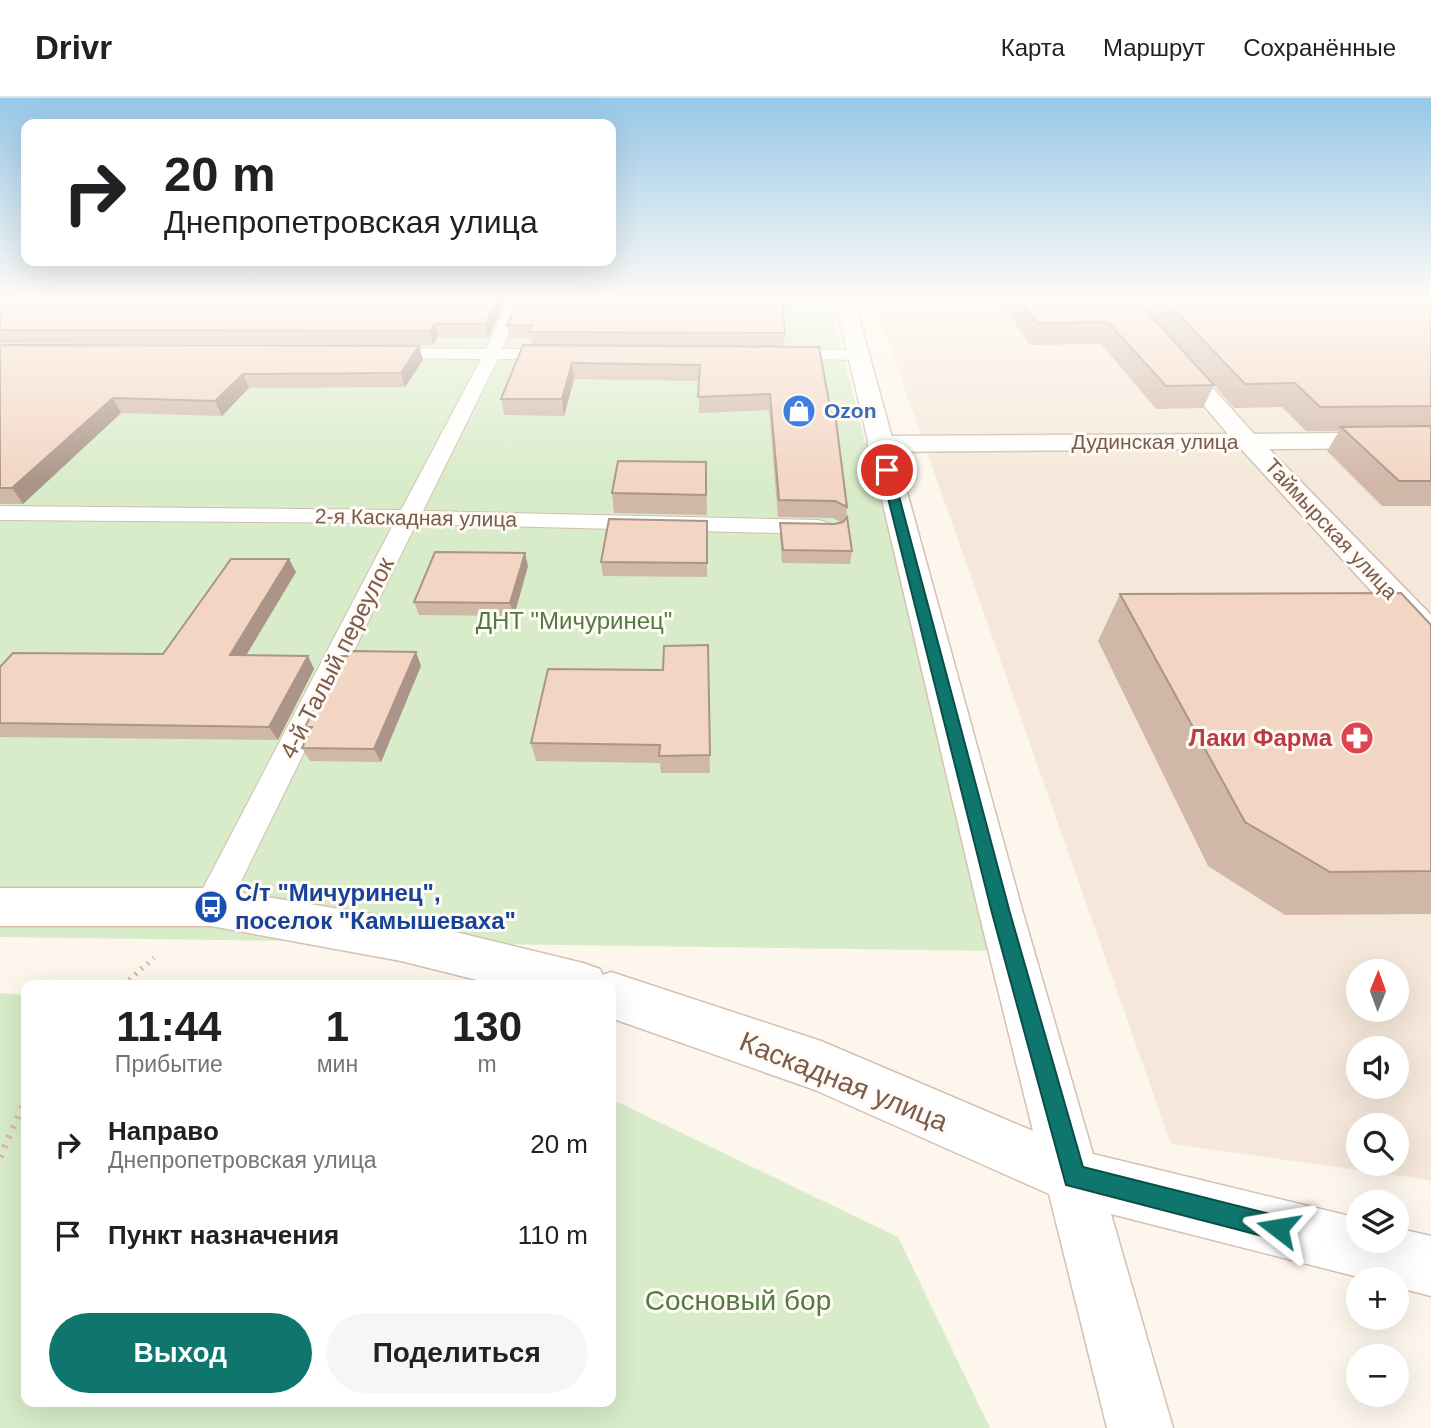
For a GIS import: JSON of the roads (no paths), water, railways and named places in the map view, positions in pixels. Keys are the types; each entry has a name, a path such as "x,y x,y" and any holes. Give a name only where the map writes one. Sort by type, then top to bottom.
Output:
{"street":[{"path":"859,358 1001,913 1140,1428"},
{"name":"Таймырская улица","path":"1174,358 1248,442 1431,635"},
{"name":"Дудинская улица","path":"880,444 1431,440"},
{"path":"0,907 211,907 401,940 563,980"},
{"name":"Каскадная улица","path":"616,997 821,1067 1074,1177 1431,1266"}],"lane":[{"name":"4-й Талый переулок","path":"211,907 489,358"},
{"name":"2-я Каскадная улица","path":"0,513 409,517 832,528"}],"place":[{"name":"Ozon","path":"799,411"},
{"name":"Лаки Фарма","path":"1357,738"},
{"name":"С/т \"Мичуринец\", поселок \"Камышеваха\"","path":"211,907"}],"park label":[{"name":"ДНТ \"Мичуринец\"","path":"574,621"},
{"name":"Сосновый бор","path":"738,1300"}]}
